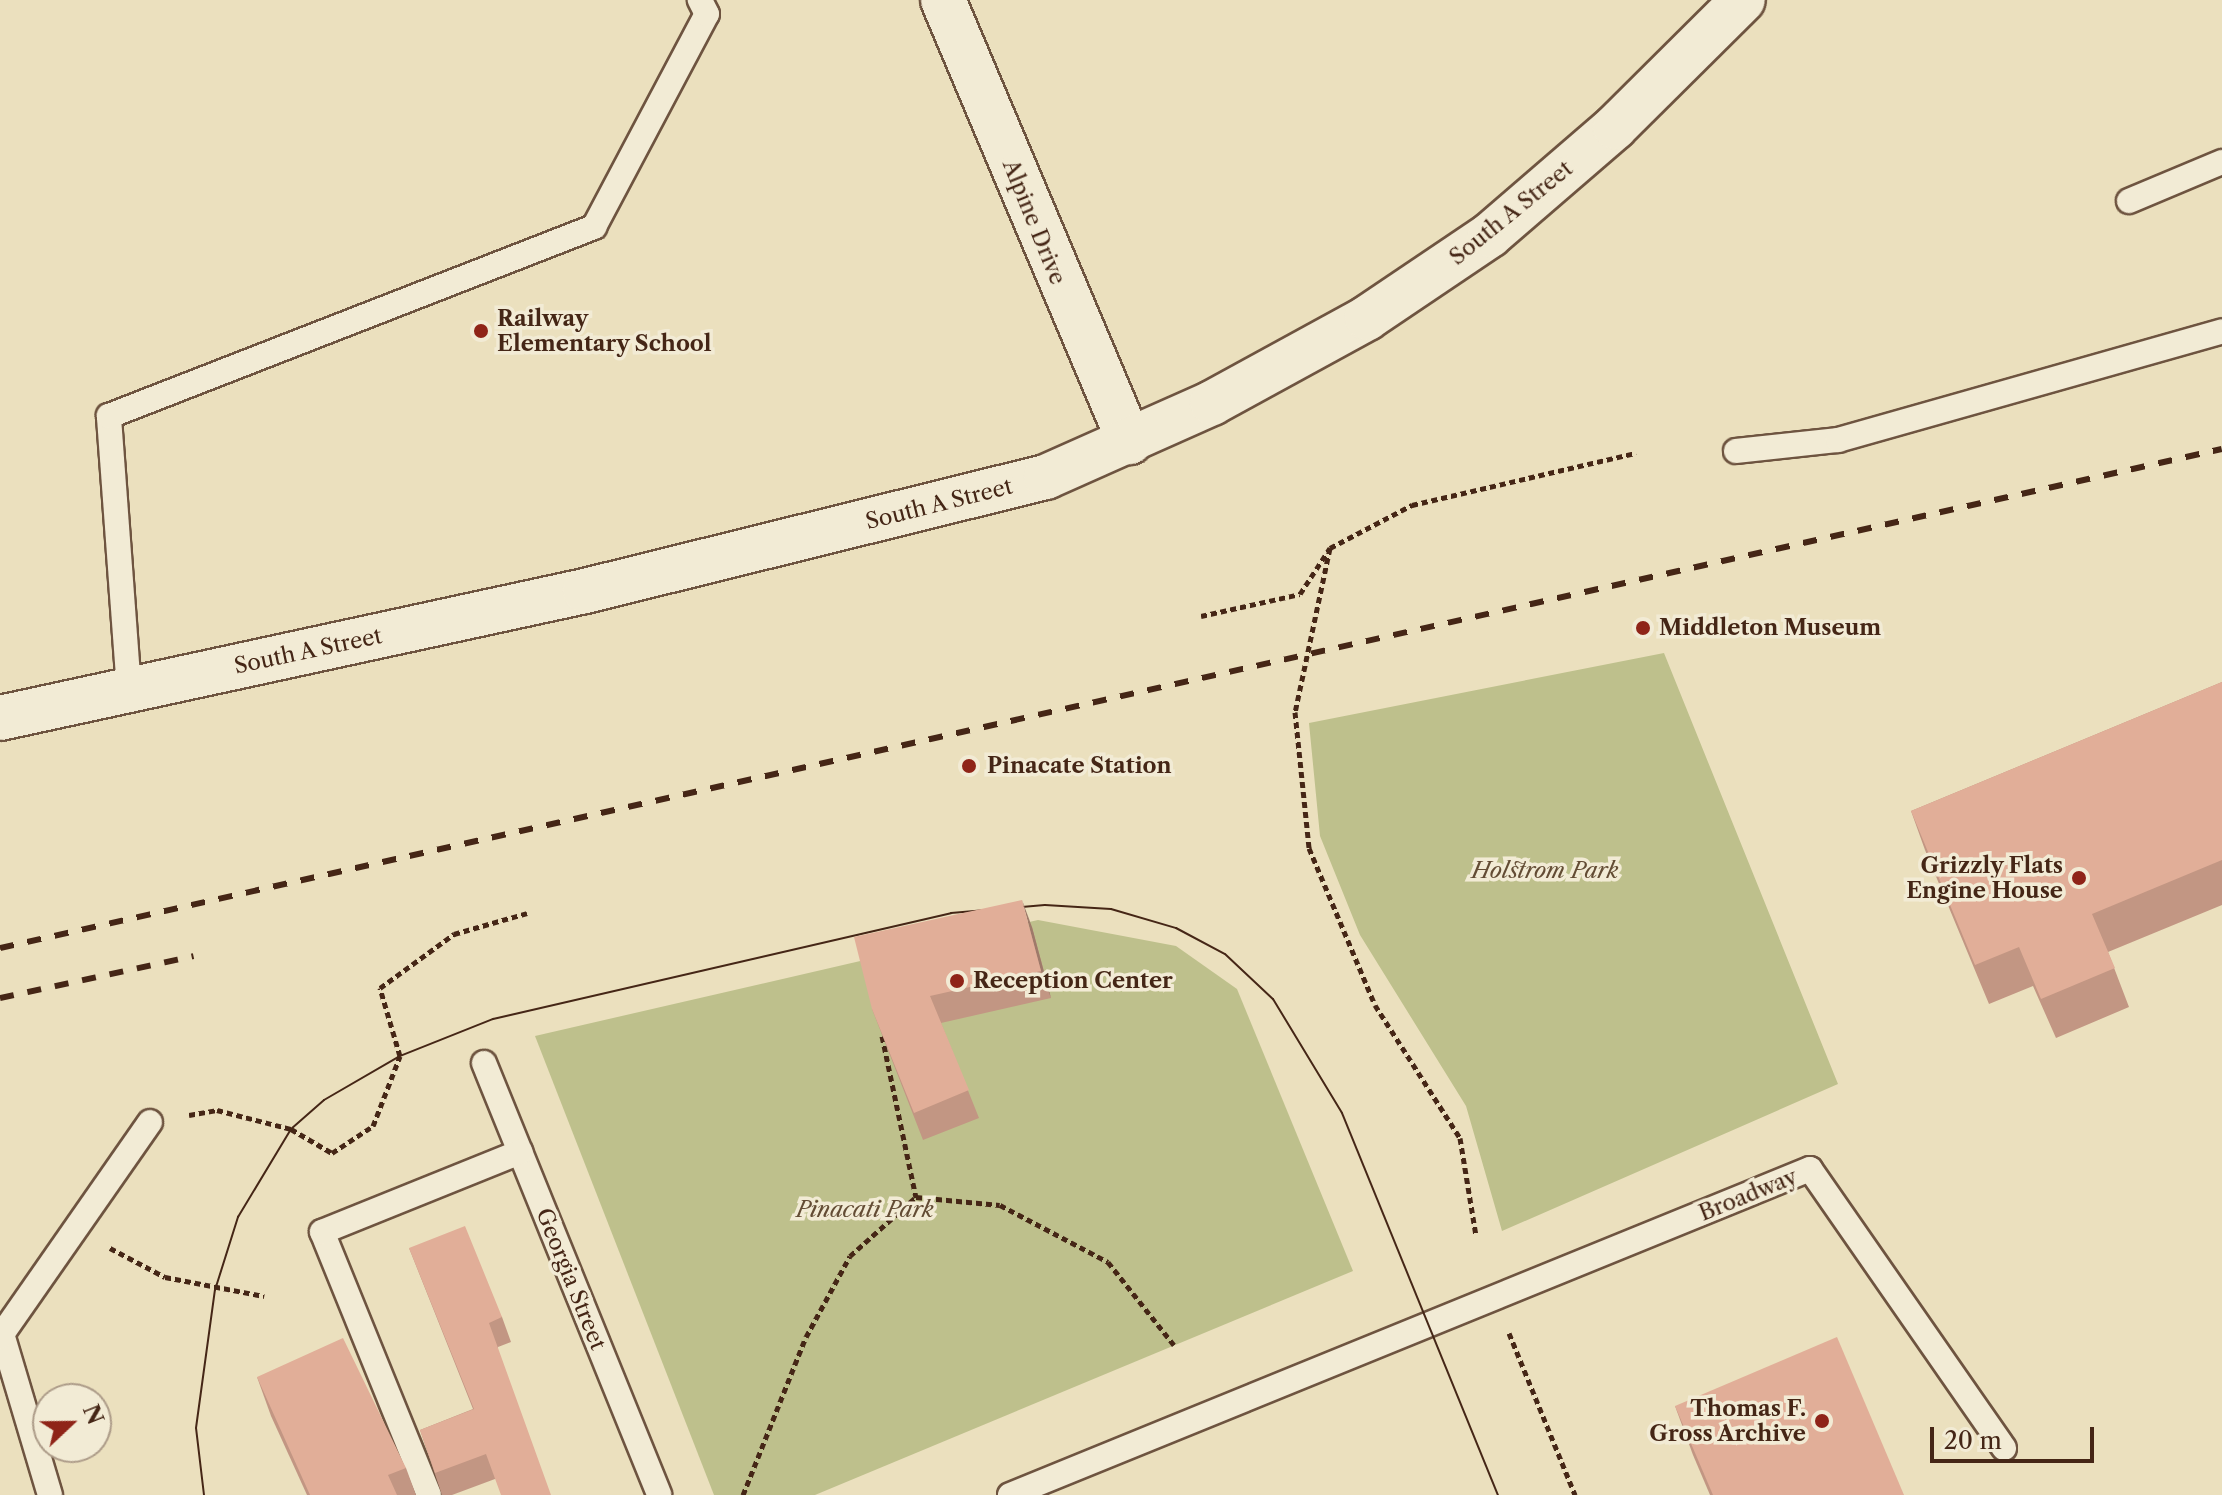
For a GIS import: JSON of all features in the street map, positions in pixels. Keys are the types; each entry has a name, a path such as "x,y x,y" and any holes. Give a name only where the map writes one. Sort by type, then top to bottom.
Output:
{"main road":[{"name":"Alpine Drive","path":"943,0 1130,442"},
{"name":"South A Street","path":"0,718 585,591 1046,477 1130,442 1367,318 1490,235 1615,127 1743,0"}],"lane":[{"path":"129,690 109,416 594,227 707,14 700,0"},
{"path":"2129,201 2222,162"},
{"path":"1736,451 1838,440 2222,331"},
{"name":"Georgia Street","path":"484,1063 659,1495"},
{"path":"50,1495 1,1336 150,1122"},
{"path":"429,1495 322,1232 520,1152"},
{"name":"Broadway","path":"1010,1495 1810,1169 2004,1448"}],"path":[{"path":"1201,616 1300,594 1330,548 1412,505 1636,453"},
{"path":"1330,548 1295,712 1309,848 1375,1005 1460,1138 1476,1236"},
{"path":"150,1122 217,1110 291,1129 332,1153 373,1126 400,1056 380,988 454,934 527,913"},
{"path":"882,1036 916,1197"},
{"path":"743,1495 806,1337 850,1256 916,1197 1000,1205 1108,1262 1174,1345"},
{"path":"74,1229 165,1277 264,1296"},
{"path":"1495,1298 1575,1495"}],"green space":[{"name":"Holstrom Park","path":"1664,653 1838,1084 1502,1231 1466,1106 1360,935 1320,836 1309,723"},
{"name":"Pinacati Park","path":"1038,920 1176,946 1237,989 1353,1271 815,1495 714,1495 535,1036"}],"building":[{"name":"Grizzly Flats Engine House","path":"2222,682 2222,860 2092,914 2115,968 2041,999 2019,947 1975,965 1911,811"},
{"path":"1022,900 1041,971 930,996 969,1090 914,1113 872,1009 854,937"},
{"path":"465,1226 502,1317 489,1323 551,1495 501,1495 486,1454 435,1473 420,1430 474,1409 409,1248"},
{"path":"1837,1337 1904,1495 1713,1495 1675,1406"},
{"path":"343,1338 406,1468 388,1475 397,1495 310,1495 257,1377"}],"tram line":[{"path":"204,1495 196,1428 215,1290 238,1217 291,1129 324,1100 400,1056 493,1019 951,913 1045,905 1111,909 1176,928 1225,954 1273,999 1342,1113 1498,1495"}],"railway":[{"path":"0,948 2222,449"},
{"path":"0,998 194,956"}],"place":[{"name":"Railway Elementary School","path":"481,331"},
{"name":"Middleton Museum","path":"1643,628"},
{"name":"Pinacate Station","path":"969,766"},
{"name":"Grizzly Flats Engine House","path":"2079,878"},
{"name":"Reception Center","path":"957,981"},
{"name":"Thomas F. Gross Archive","path":"1822,1421"}]}
